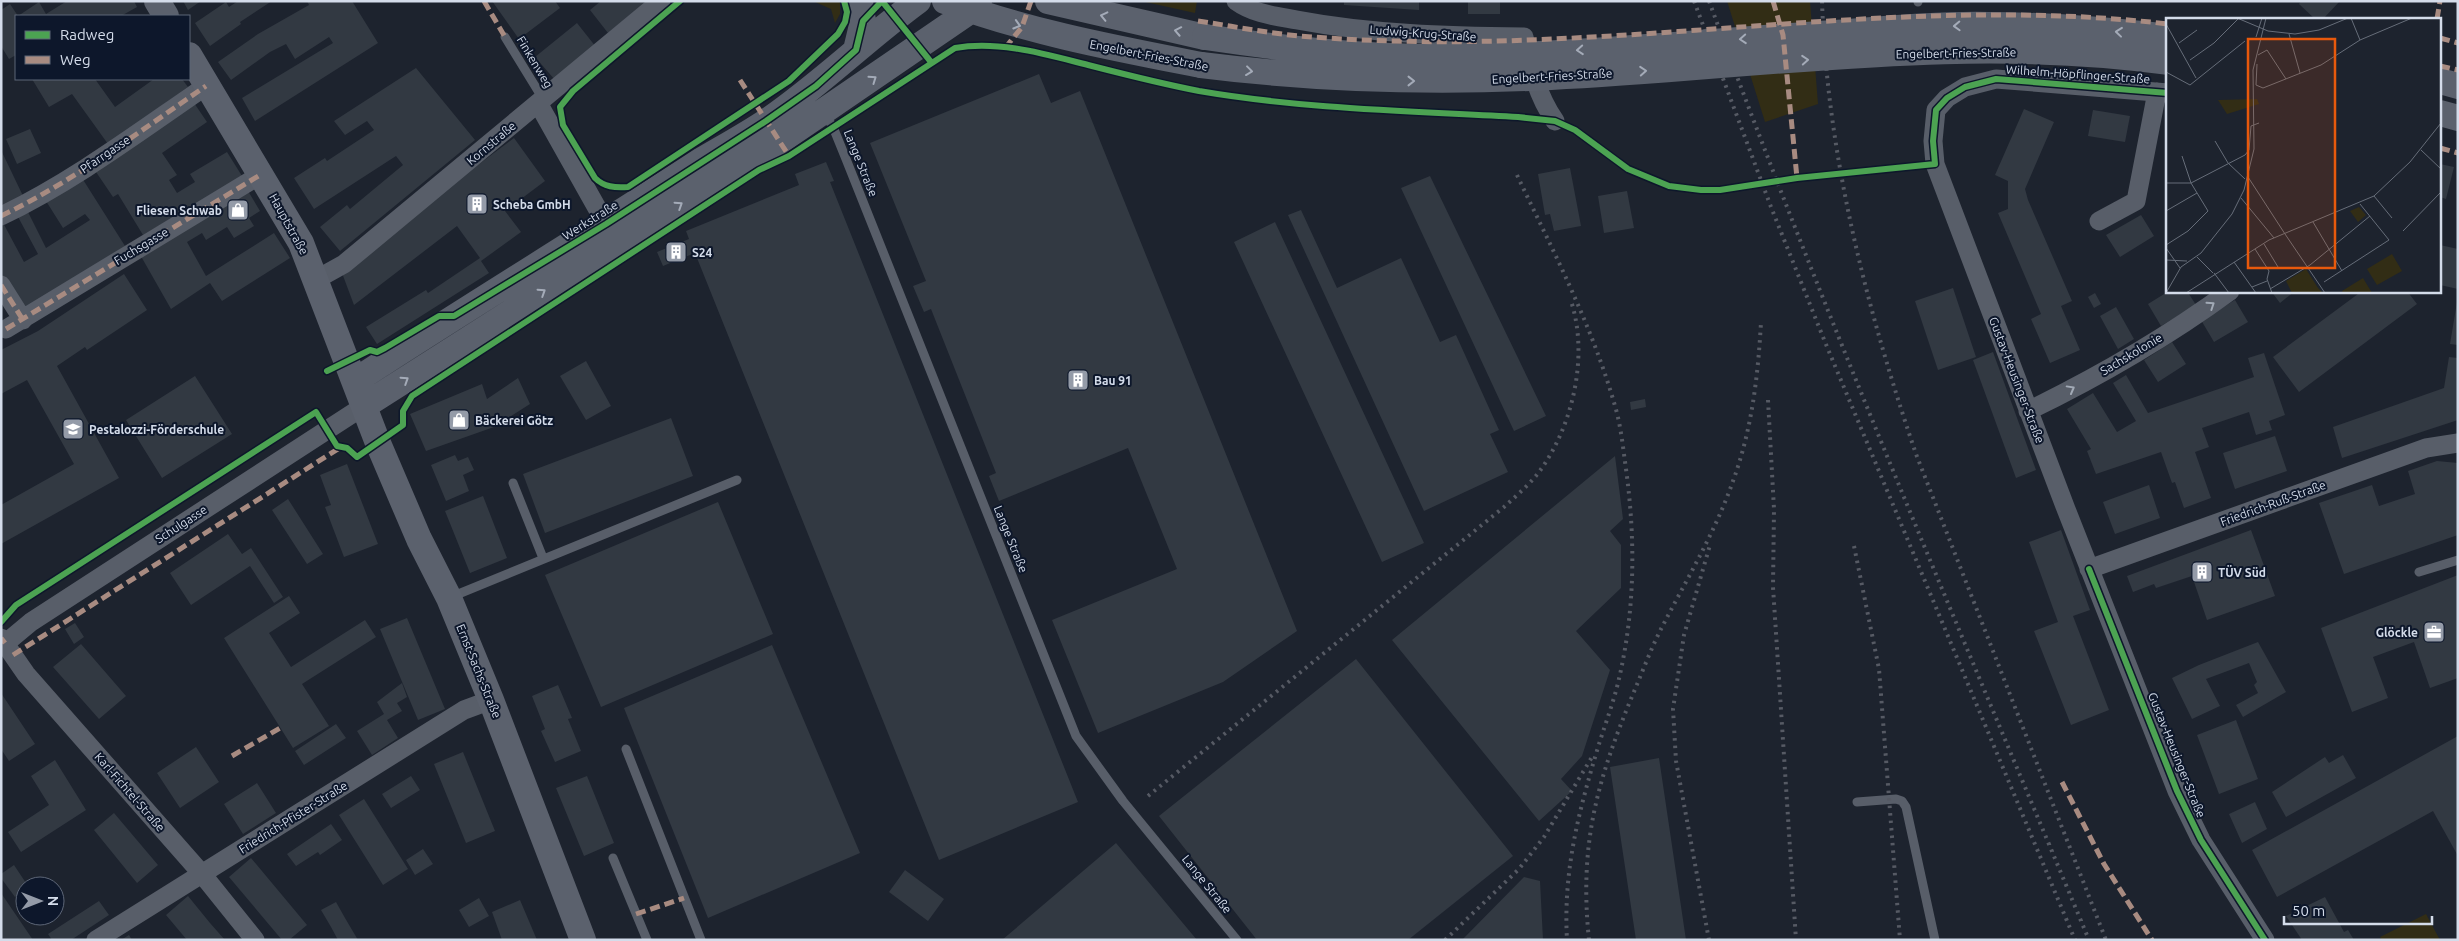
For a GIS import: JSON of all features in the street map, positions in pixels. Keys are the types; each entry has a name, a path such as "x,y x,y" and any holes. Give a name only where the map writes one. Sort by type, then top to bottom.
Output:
{"main road":[{"path":"157,1 165,15"},
{"path":"856,50 864,21 860,1"},
{"name":"Werkstraße","path":"355,381 454,316 606,224 766,121 816,86 856,50 918,1"},
{"name":"Engelbert-Fries-Straße","path":"945,1 974,6 1081,42 1201,65 1274,74 1396,81 1446,82 1553,77 1915,52 1981,50 2132,57 2166,62"},
{"name":"Engelbert-Fries-Straße","path":"1048,1 1205,37 1347,54 1447,57 1544,53 1907,28 1987,25 2075,27 2166,37"},
{"path":"364,406 824,112 974,6"},
{"name":"Hauptstraße","path":"190,57 296,232 317,280 364,406"},
{"path":"2442,82 2458,86"},
{"path":"2442,114 2458,118"},
{"name":"Ernst-Sachs-Straße","path":"364,406 419,539 449,598 491,700 583,940"}],"street":[{"name":"Kornstraße","path":"317,280 344,264 661,1"},
{"name":"Ludwig-Krug-Straße","path":"1236,1 1245,8 1261,13 1316,24 1406,33 1524,37 1533,79 1545,106 1555,121"},
{"name":"Wilhelm-Höpflinger-Straße","path":"1936,110 1946,98 1965,87 1996,79 2162,92 2136,201 2099,221"},
{"name":"Pfarrgasse","path":"1,216 29,203 206,86"},
{"path":"541,101 606,224"},
{"name":"Gustav-Heusinger-Straße","path":"1936,110 1933,141 1935,164 2089,569 2178,792 2200,840 2265,940"},
{"name":"Fuchsgasse","path":"1,286 14,324 260,175"},
{"name":"Sachskolonie","path":"2028,411 2118,362 2208,307 2229,292"},
{"name":"Schulgasse","path":"3,642 364,406"},
{"name":"Friedrich-Ruß-Straße","path":"2089,569 2426,448 2458,443"},
{"name":"Karl-Fichtel-Straße","path":"3,642 26,674 202,874 255,940"},
{"name":"Friedrich-Pfister-Straße","path":"96,940 464,710 491,700"}],"lane":[{"name":"Finkenweg","path":"506,38 541,101"},
{"name":"Lange Straße","path":"824,112 833,127 846,159 1076,736 1123,801 1237,940"},
{"path":"449,598 737,480"},
{"path":"513,483 543,558"},
{"path":"2419,572 2458,560"},
{"path":"626,749 701,940"},
{"path":"1857,802 1896,799 1906,807 1935,940"},
{"path":"613,858 647,940"}],"shaded area":[{"path":"813,1 840,1 840,14 835,23 831,9"},
{"path":"1141,1 1197,1 1195,13"},
{"path":"1727,1 1810,1 1818,104 1765,122"},
{"path":"2426,914 2440,940 2382,940 2380,937"}],"building":[{"path":"67,1 134,1 137,7 123,15 20,15 39,2 46,14"},
{"path":"183,1 201,1 188,10"},
{"path":"238,1 272,1 240,22 241,24 210,46 195,23 226,2 229,7"},
{"path":"307,1 352,1 378,43 255,121 242,98 333,43 329,37 295,59 286,44 270,52 231,80 218,62 258,34 309,5"},
{"path":"492,1 555,1 560,8 519,39"},
{"path":"601,1 648,1 608,33 590,10"},
{"path":"1344,1 1419,1 1419,10 1344,5"},
{"path":"1468,1 1500,1 1500,14 1468,14"},
{"path":"2301,1 2340,1 2324,18 2314,18 2299,4"},
{"path":"10,4 17,15 15,15 15,56 9,59 1,46 1,10"},
{"path":"577,23 596,47 555,80 535,57"},
{"path":"416,68 475,140 340,251 320,227 347,205 350,209 403,165 396,156 314,209 294,178 325,158 327,161 374,130 367,121 345,135 334,121"},
{"name":"Bau 91","path":"1039,74 1051,103 1080,91 1297,631 1223,682 1098,733 1052,620 1177,569 1128,448 999,501 989,476 996,473 931,309 924,312 913,286 926,281 870,143"},
{"path":"33,80 96,80 115,107 153,80 183,80 188,87 108,144 72,94 49,107"},
{"path":"192,100 207,122 162,153 177,175 169,180 177,193 195,182 190,174 227,152 242,176 143,235 118,194 113,197 94,169"},
{"path":"2024,109 2054,122 2025,189 2072,301 2061,306 2080,350 2050,363 2031,319 2041,314 1998,213 2008,209 2008,181 1995,175"},
{"path":"2093,110 2130,116 2125,142 2088,136"},
{"path":"30,129 41,153 17,164 6,139"},
{"path":"514,138 545,181 505,211 521,232 481,261 489,273 377,344 366,327 426,290 428,293 480,258 457,226 354,305 342,273 409,222 435,197"},
{"path":"1,150 24,198 3,207 1,202"},
{"path":"826,162 834,181 830,182 1078,802 939,860 695,253 663,266 657,252 689,239 686,231 799,185 795,174"},
{"path":"2442,164 2454,167 2446,199 2442,198"},
{"path":"1570,168 1581,226 1554,231 1550,214 1545,215 1538,174"},
{"path":"1430,176 1546,416 1514,431 1401,188"},
{"path":"82,178 125,246 23,311 1,277 1,219 24,262 38,254 17,215 27,210 46,248 90,220 85,214 63,228 46,201"},
{"path":"245,186 260,211 249,218 254,226 234,238 227,227 206,240 202,233 187,242 206,276 274,233 290,258 222,301 210,283 171,309 138,251"},
{"path":"1627,191 1634,228 1604,233 1598,196"},
{"path":"1301,210 1337,288 1401,258 1440,342 1456,335 1499,430 1490,434 1508,472 1424,511 1288,215"},
{"path":"2141,215 2154,236 2120,257 2106,235"},
{"path":"1275,222 1424,543 1382,562 1234,242"},
{"path":"2442,245 2458,249 2458,289 2442,285"},
{"name":"Pestalozzi-Förderschule","path":"124,274 147,310 87,350 85,347 57,366 119,478 1,544 1,505 74,464 27,380 1,394 1,350 38,331"},
{"path":"1953,288 1976,357 1938,370 1915,301"},
{"path":"2167,292 2188,292 2196,305 2161,326 2148,304"},
{"path":"2272,292 2294,292 2280,303"},
{"path":"2361,292 2408,292 2417,304 2299,392 2273,357"},
{"path":"2095,293 2101,304 2094,308 2088,297"},
{"path":"2235,300 2248,322 2214,342 2201,320"},
{"path":"2458,302 2458,345 2450,344"},
{"path":"2116,307 2134,339 2118,349 2100,316"},
{"path":"2172,342 2186,364 2158,382 2144,360"},
{"path":"1993,352 2036,470 2016,478 1973,360"},
{"path":"2264,353 2285,415 2269,421 2272,430 2256,435 2249,412 2202,428 2209,447 2195,452 2211,498 2184,508 2175,482 2172,483 2161,452 2096,474 2087,451 2091,449 2067,409 2093,393 2117,432 2136,421 2113,383 2126,375 2148,413 2254,377 2248,358"},
{"path":"2449,357 2458,358 2458,420 2342,458 2333,427 2444,388"},
{"path":"586,361 611,406 586,420 560,376"},
{"path":"195,376 232,434 162,478 126,420"},
{"name":"Bäckerei Götz","path":"518,378 530,404 494,427 426,451 410,414 482,384 487,399"},
{"path":"1645,399 1646,407 1631,410 1630,402"},
{"path":"671,418 693,476 545,533 523,474"},
{"path":"2275,436 2287,471 2235,489 2223,453"},
{"path":"455,455 458,461 468,457 474,470 463,475 469,491 446,501 431,465"},
{"path":"1615,456 1623,519 1610,531 1621,545 1621,588 1576,631 1610,670 1582,756 1561,779 1572,791 1539,821 1392,640"},
{"path":"2437,461 2458,463 2458,535 2344,574 2319,503 2372,485 2379,506 2415,494 2408,471"},
{"path":"347,464 378,544 344,557 325,507 331,505 320,475"},
{"path":"2149,485 2160,518 2115,534 2103,502"},
{"path":"483,496 507,558 470,573 445,511"},
{"path":"288,499 323,554 307,564 272,510"},
{"path":"718,502 773,634 601,707 545,575"},
{"path":"2061,530 2090,610 2073,616 2109,710 2071,725 2034,631 2058,622 2029,542"},
{"name":"TÜV Süd","path":"2251,530 2275,596 2207,620 2192,576 2156,588 2154,584 2133,592 2127,576"},
{"path":"228,534 242,554 251,548 283,597 274,603 250,566 191,605 170,573"},
{"path":"2458,575 2458,678 2430,688 2414,642 2373,657 2388,698 2352,712 2321,628"},
{"path":"289,596 300,613 269,633 291,667 365,620 376,637 302,684 329,726 293,748 224,638"},
{"path":"407,618 445,709 418,720 380,629"},
{"path":"75,623 84,637 74,644 65,629"},
{"path":"2258,642 2286,692 2243,717 2236,705 2258,693 2254,685 2257,682 2249,663 2206,679 2220,706 2192,719 2172,678 2199,665"},
{"path":"81,644 126,696 99,719 53,667"},
{"path":"772,645 860,853 708,918 624,708"},
{"path":"1356,659 1513,856 1408,940 1257,940 1159,816"},
{"path":"402,683 407,697 397,703 402,711 387,720 398,738 372,755 357,731 384,714 377,702"},
{"path":"558,685 572,718 568,719 581,751 555,762 541,731 545,729 532,696"},
{"path":"1,693 35,744 9,761 1,749"},
{"path":"2236,720 2258,779 2219,794 2197,735"},
{"path":"336,724 346,738 304,765 295,751"},
{"path":"2458,736 2458,856 2433,811 2277,897 2252,850"},
{"path":"196,747 219,782 180,808 157,773"},
{"path":"463,752 495,831 466,843 434,764"},
{"path":"2343,755 2356,778 2286,817 2272,792 2325,757 2329,763"},
{"path":"1659,758 1686,940 1636,940 1610,767"},
{"path":"55,760 86,810 21,852 8,832 49,805 31,776"},
{"path":"411,776 420,790 391,808 382,794"},
{"path":"587,776 614,843 584,856 556,788"},
{"path":"257,783 276,813 243,834 224,804"},
{"path":"364,799 408,869 383,885 339,815"},
{"path":"2255,802 2267,829 2242,843 2229,814"},
{"path":"114,813 158,865 137,883 94,830"},
{"path":"331,824 342,840 320,855 318,852 296,866 287,854"},
{"path":"1116,843 1197,940 1002,940"},
{"path":"423,849 433,864 415,875 406,860"},
{"path":"251,858 307,925 289,940 282,940 229,877"},
{"path":"14,865 21,876 15,876 15,897 1,878 1,874"},
{"path":"905,870 944,899 928,921 889,892"},
{"path":"1524,877 1540,881 1543,940 1462,940"},
{"path":"1,893 15,914 15,926 23,926 33,940 1,940"},
{"path":"188,896 225,940 187,940 166,915"},
{"path":"2325,897 2344,932 2348,930 2354,940 2302,940 2286,916"},
{"path":"479,898 489,916 469,927 459,910"},
{"path":"520,900 537,940 502,940 492,912"},
{"path":"99,901 109,915 71,940 52,940 48,934 60,926 65,926 65,923"},
{"path":"336,902 358,940 338,940 321,910"},
{"path":"129,935 132,940 121,940"}],"railway":[{"path":"1694,1 1771,207 1825,342 2075,940"},
{"path":"1709,1 1753,120 1846,355 2089,940"},
{"path":"1822,1 1825,59 1841,174 1852,231 1881,344 1916,454 2106,940"},
{"path":"1517,175 1571,289 1606,376 1620,429 1631,524 1632,579 1623,660 1617,687 1592,768 1574,840 1566,914 1567,940"},
{"path":"1148,796 1504,507 1535,477 1551,454 1561,434 1574,390 1578,367 1578,344 1576,322 1571,301"},
{"path":"1589,940 1587,905 1589,843 1601,785 1620,726 1653,646 1709,538 1726,500 1740,461 1753,402 1761,322"},
{"path":"1768,400 1774,509 1773,587 1796,940"},
{"path":"1709,940 1676,761 1673,709 1684,635 1710,545"},
{"path":"1854,546 1879,669 1900,940"},
{"path":"1445,940 1519,869 1544,837 1592,757"}],"marked path":[{"path":"484,1 505,37"},
{"path":"1005,48 1022,27 1031,1"},
{"path":"1773,1 1783,35 1797,178"},
{"path":"2437,18 2440,1"},
{"path":"1198,21 1300,36 1426,42 1553,39 1860,19 1937,16 2091,17 2166,24"},
{"path":"2442,39 2458,43"},
{"path":"2442,66 2458,70"},
{"path":"740,80 789,156"},
{"path":"1,216 81,171 206,86"},
{"path":"2442,149 2458,153"},
{"path":"6,329 260,175"},
{"path":"1,285 23,320"},
{"path":"13,655 341,447"},
{"path":"1,638 5,643"},
{"path":"232,756 280,728"},
{"path":"2062,782 2104,864 2152,940"},
{"path":"636,914 684,898"}],"cycle path":[{"path":"680,1 573,91 560,107 563,125 595,178 606,185 628,187 789,81 838,34 845,22 847,12 844,1"},
{"path":"327,371 370,350 377,352 439,316 454,316 606,224 766,121 816,86 856,50 863,21 882,1 931,62"},
{"path":"1,622 16,605 316,412 337,446 347,448 357,457 403,425 403,411 412,396 759,170 789,156 955,48 972,46 1007,47 1058,57 1199,91 1278,102 1555,121 1575,130 1628,169 1669,186 1701,190 1720,190 1797,178 1935,164 1933,141 1936,110 1947,98 1965,87 1996,79 2166,93"},
{"path":"2089,569 2177,791 2201,840 2265,940"}],"place":[{"name":"Scheba GmbH","path":"477,204"},
{"name":"Fliesen Schwab","path":"238,210"},
{"name":"S24","path":"676,252"},
{"name":"Bau 91","path":"1078,380"},
{"name":"Bäckerei Götz","path":"459,420"},
{"name":"Pestalozzi-Förderschule","path":"73,429"},
{"name":"TÜV Süd","path":"2202,572"},
{"name":"Glöckle","path":"2434,632"}]}
